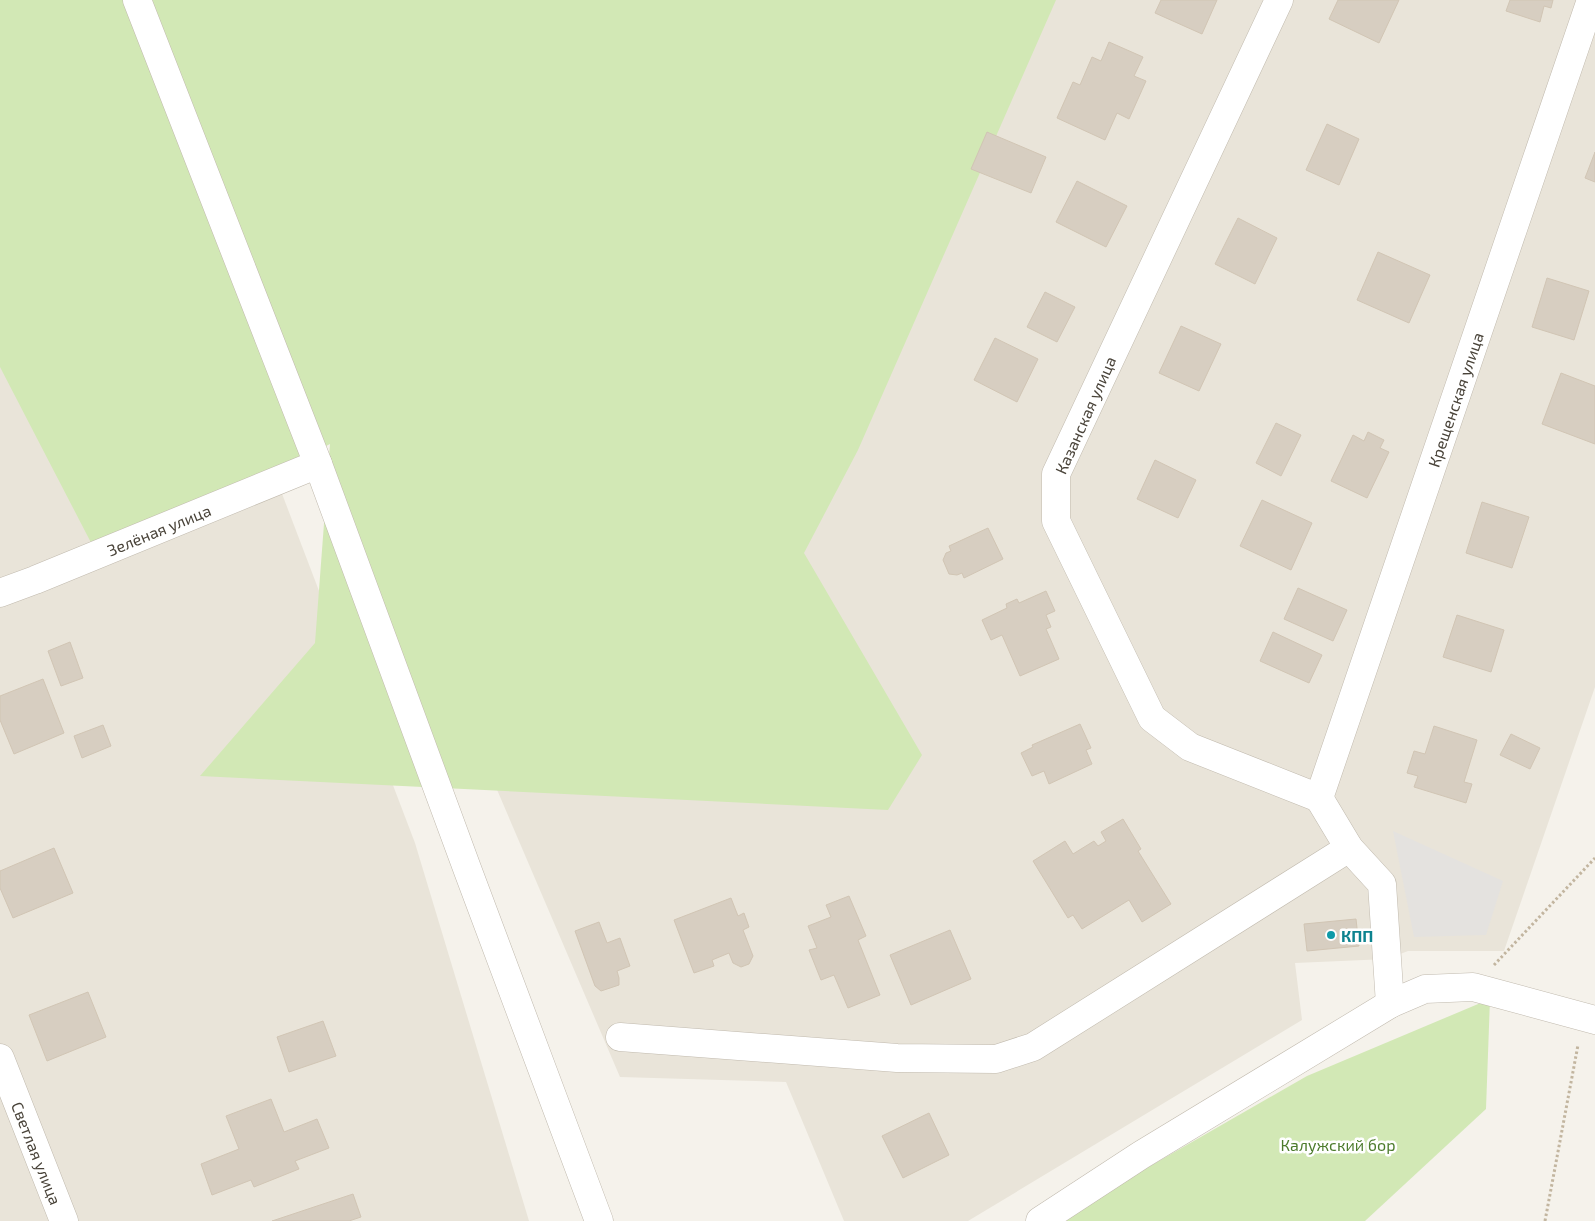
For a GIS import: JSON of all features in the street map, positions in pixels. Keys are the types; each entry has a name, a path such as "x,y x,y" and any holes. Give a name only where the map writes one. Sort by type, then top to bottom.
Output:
{"street":[{"path":"137,0 318,464 464,862 600,1221"},
{"name":"Казанская улица","path":"1279,0 1056,474 1056,521 1152,718 1190,747 1319,798"},
{"name":"Крещенская улица","path":"1319,798 1591,0"},
{"name":"Зелёная улица","path":"0,593 318,464"},
{"path":"1319,798 1349,848 1382,884 1390,1004"},
{"path":"620,1037 897,1058 996,1059 1033,1047 1349,848"},
{"path":"1040,1221 1141,1155 1390,1004 1425,990 1473,987 1589,1018"},
{"name":"Светлая улица","path":"2,1071 64,1221"}],"path":[{"path":"1473,987 1595,858"},
{"path":"1546,1221 1589,1018"}],"shaded area":[{"path":"0,0 94,0 415,843 529,1221 0,1221"},
{"path":"1021,0 1595,0 1595,687 1504,951 1408,951 1387,959 1295,963 1302,1020 968,1221 844,1221 786,1082 620,1077 474,736 783,524"},
{"path":"1393,831 1503,881 1486,935 1414,937"}],"green space":[{"path":"0,0 1056,0 858,450 804,553 922,755 888,810 200,776 315,643 330,444 100,560 0,367"},
{"name":"Калужский бор","path":"1490,999 1486,1109 1365,1221 1065,1221 1112,1188 1307,1076"}],"building":[{"path":"1161,0 1217,0 1202,34 1155,13"},
{"path":"1338,0 1399,0 1379,43 1329,19"},
{"path":"1510,0 1553,0 1551,8 1544,6 1540,22 1506,11"},
{"path":"1109,42 1143,57 1134,76 1146,81 1129,119 1117,113 1105,140 1057,118 1073,82 1080,85 1092,57 1101,61"},
{"path":"1327,124 1359,139 1339,185 1306,170"},
{"path":"987,132 1046,157 1031,193 971,169"},
{"path":"1595,152 1595,182 1585,178"},
{"path":"1077,181 1127,206 1106,247 1056,222"},
{"path":"1238,218 1277,238 1255,284 1215,264"},
{"path":"1378,252 1430,275 1409,323 1357,300"},
{"path":"1547,278 1589,291 1574,340 1532,327"},
{"path":"1045,292 1075,307 1057,342 1027,327"},
{"path":"1181,326 1221,344 1199,391 1159,373"},
{"path":"995,338 1038,359 1017,402 974,380"},
{"path":"1561,373 1595,386 1595,444 1542,424"},
{"path":"1276,423 1301,435 1281,476 1256,463"},
{"path":"1368,432 1384,440 1380,448 1389,452 1367,498 1331,481 1353,435 1364,441"},
{"path":"1155,460 1196,480 1178,518 1137,499"},
{"path":"1262,500 1312,523 1291,570 1240,546"},
{"path":"1482,502 1529,517 1512,568 1466,553"},
{"path":"988,528 1003,559 964,578 962,573 957,575 949,574 943,560 946,553 951,551 949,546"},
{"path":"1298,588 1347,610 1333,641 1284,619"},
{"path":"1046,591 1055,611 1046,615 1051,627 1046,629 1059,659 1020,676 1002,635 991,640 982,620 1007,608 1006,604 1017,599 1019,603"},
{"path":"1457,615 1504,630 1491,672 1443,657"},
{"path":"1273,632 1322,655 1309,683 1260,661"},
{"path":"70,642 83,678 61,686 48,651"},
{"path":"43,679 64,733 14,754 0,720 0,696"},
{"path":"1080,724 1091,748 1086,750 1092,764 1049,784 1044,771 1032,776 1021,753 1033,747 1032,745"},
{"path":"103,725 111,746 82,758 74,736"},
{"path":"1434,726 1477,740 1464,782 1472,784 1466,803 1414,787 1418,776 1407,773 1414,751 1425,754"},
{"path":"1511,734 1540,748 1530,769 1500,755"},
{"path":"1123,819 1141,849 1138,851 1171,904 1142,922 1129,900 1082,929 1073,915 1068,918 1033,861 1065,841 1073,854 1094,841 1098,846 1106,841 1101,832"},
{"path":"54,848 73,893 13,918 0,888 0,871"},
{"path":"849,896 866,936 858,940 880,995 848,1008 834,975 821,980 809,950 817,948 808,926 831,917 826,905"},
{"path":"731,898 738,916 744,913 749,927 743,930 753,956 749,964 741,967 733,963 729,953 712,960 714,966 694,973 674,920"},
{"name":"КПП","path":"1356,919 1359,946 1307,951 1304,924"},
{"path":"599,922 607,943 620,938 630,966 617,971 619,985 601,991 595,986 575,931"},
{"path":"950,930 971,979 911,1005 890,955"},
{"path":"88,992 106,1037 47,1061 29,1015"},
{"path":"323,1021 336,1056 289,1072 277,1037"},
{"path":"271,1099 284,1132 317,1119 329,1148 295,1161 299,1169 254,1187 251,1180 212,1195 201,1164 239,1149 226,1116"},
{"path":"929,1113 949,1155 903,1178 882,1136"},
{"path":"353,1194 361,1217 349,1221 272,1221"}],"place":[{"name":"КПП","path":"1331,935"}]}
